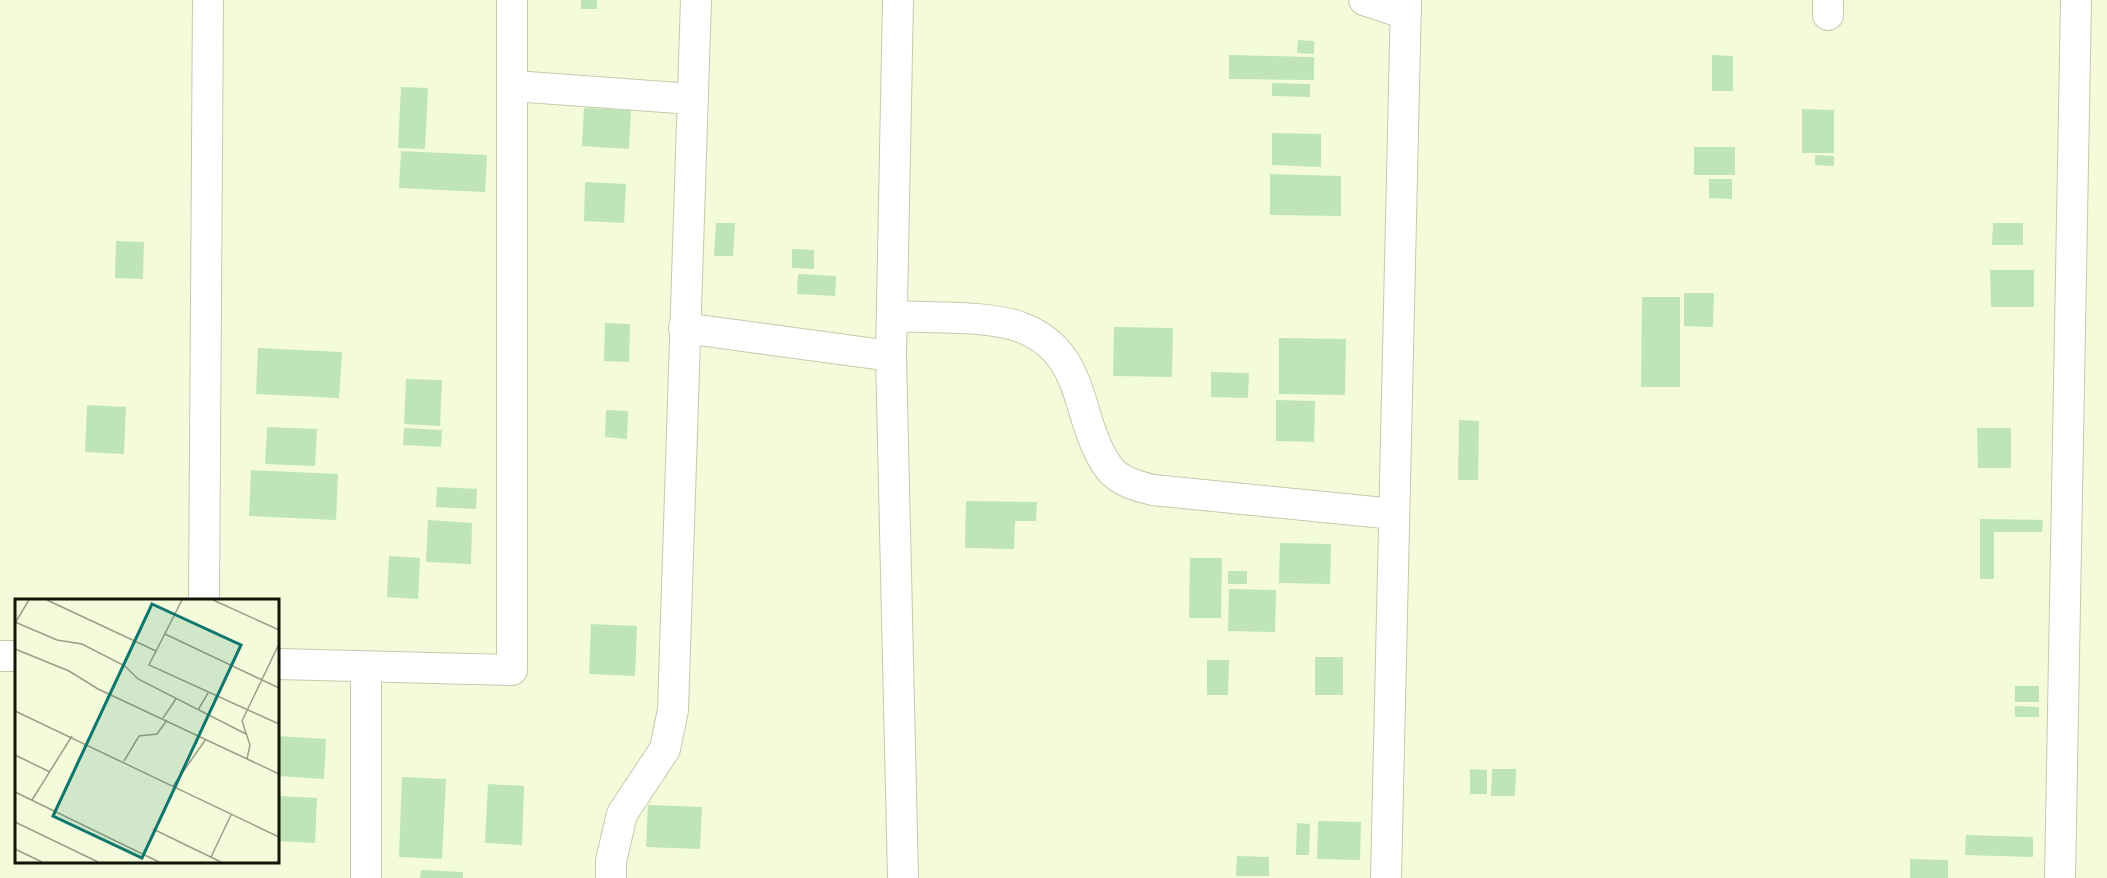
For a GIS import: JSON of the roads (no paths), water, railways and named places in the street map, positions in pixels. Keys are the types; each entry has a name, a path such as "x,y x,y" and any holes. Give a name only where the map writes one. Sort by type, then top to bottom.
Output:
{"street":[{"path":"204,599 208,0"},
{"path":"279,664 512,670 514,86 512,0"},
{"path":"611,878 611,861 622,814 665,749 673,710 696,0"},
{"path":"898,0 891,356 903,878"},
{"path":"1364,0 1406,7 1386,878"},
{"path":"2060,878 2076,0"},
{"path":"514,86 692,99"},
{"path":"892,316 1002,322 1021,327 1046,341 1070,370 1096,441 1110,469 1133,485 1153,490 1394,514"},
{"path":"684,328 891,356"},
{"path":"366,667 366,878"}]}
